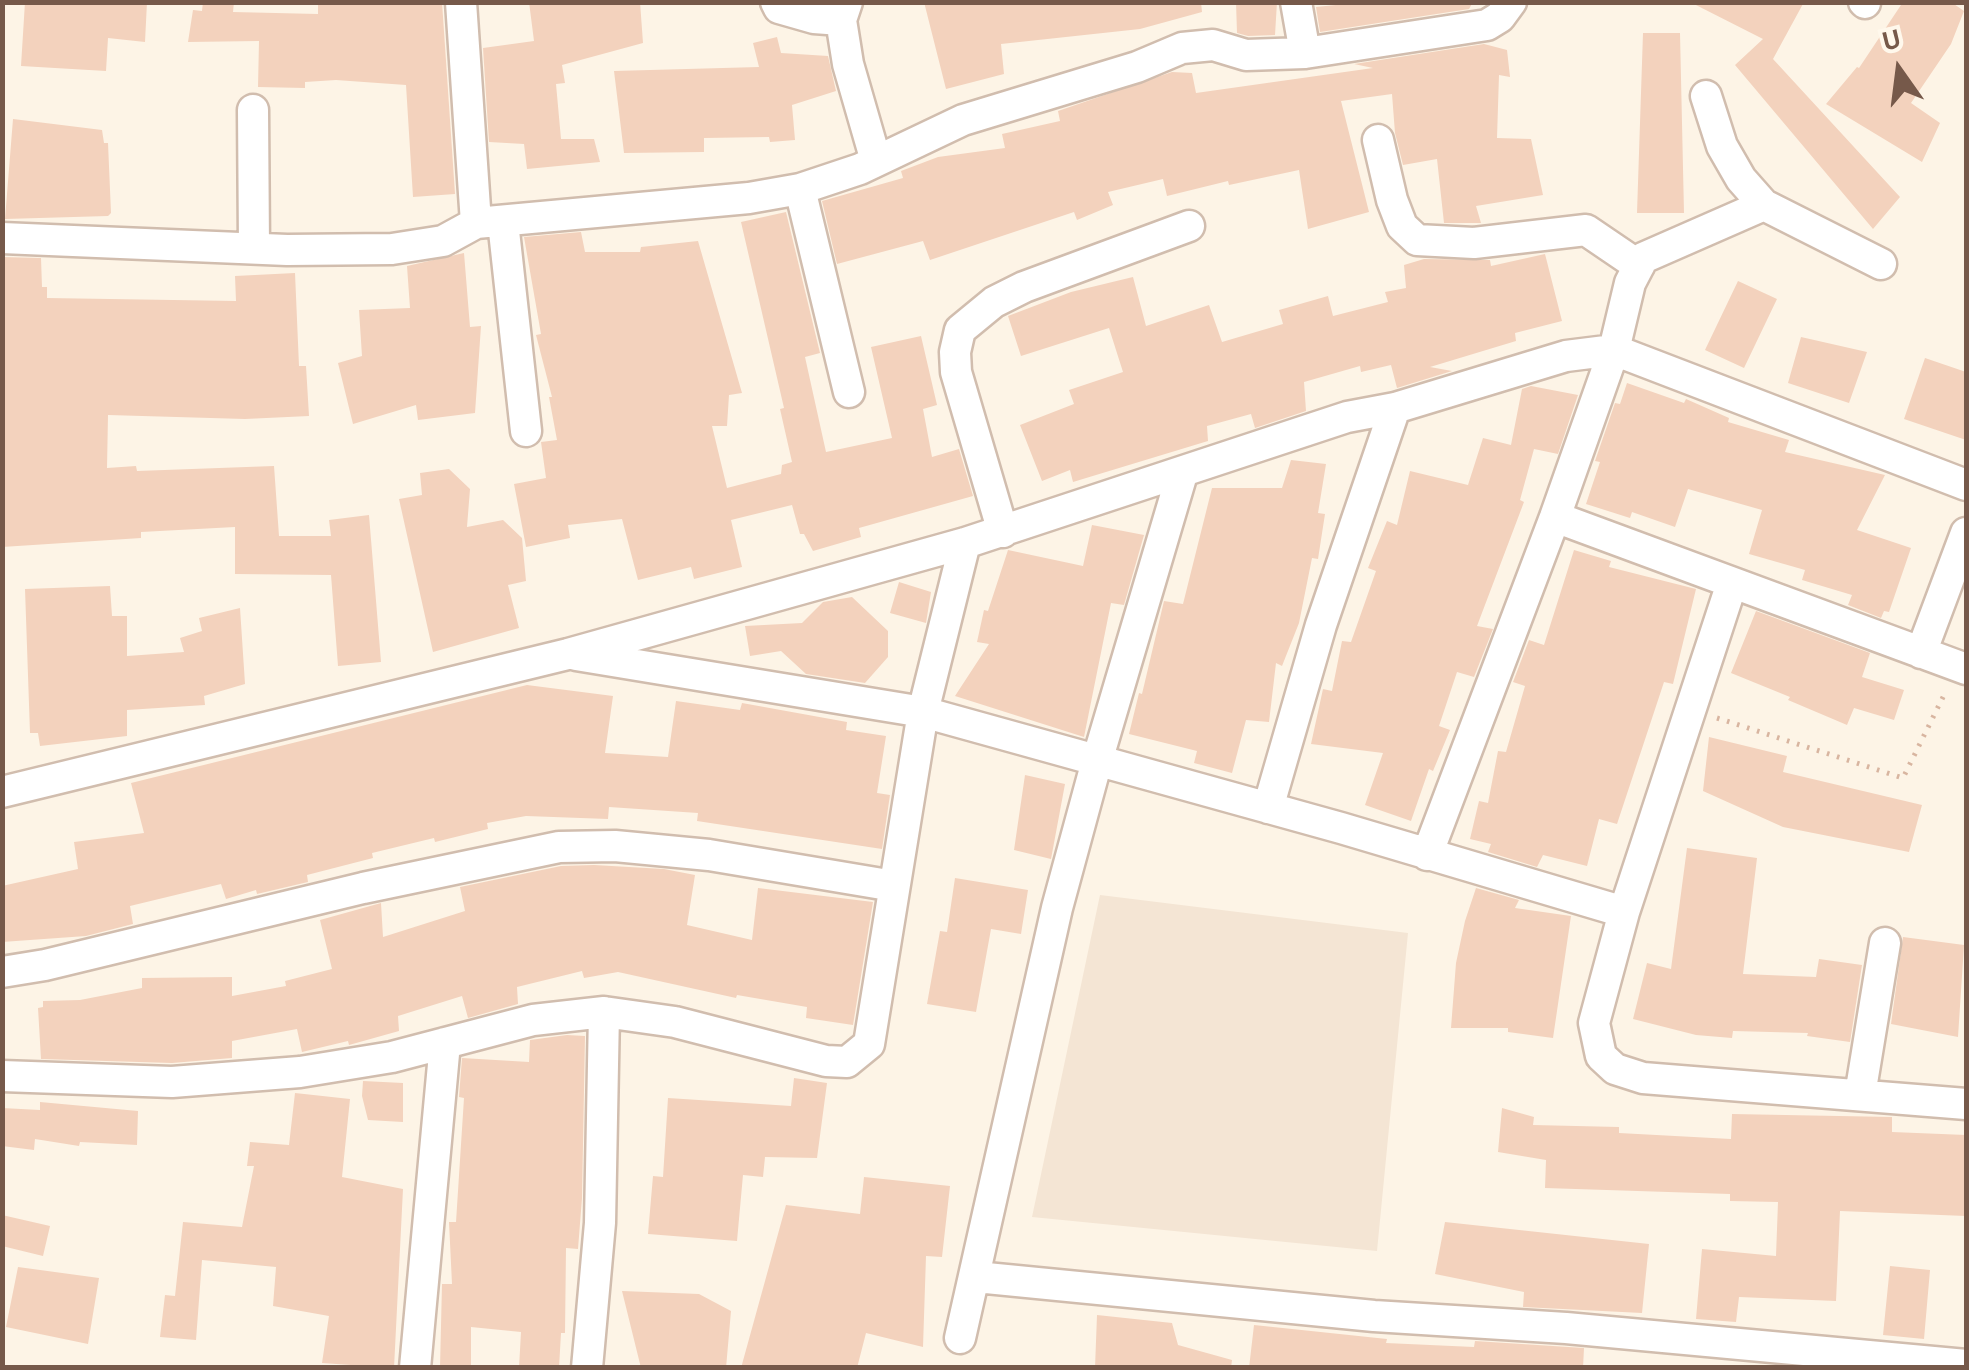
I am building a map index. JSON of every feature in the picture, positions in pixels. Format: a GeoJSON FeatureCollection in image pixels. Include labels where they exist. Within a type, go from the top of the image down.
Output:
{"type":"FeatureCollection","features":[{"type":"Feature","properties":{"kind":"street"},"geometry":{"type":"LineString","coordinates":[[461,2],[489,222],[526,431]]}},
{"type":"Feature","properties":{"kind":"street"},"geometry":{"type":"LineString","coordinates":[[776,2],[779,8],[814,18],[844,11],[848,64],[876,161]]}},
{"type":"Feature","properties":{"kind":"street"},"geometry":{"type":"LineString","coordinates":[[1296,2],[1305,53]]}},
{"type":"Feature","properties":{"kind":"street"},"geometry":{"type":"LineString","coordinates":[[2,238],[340,251],[421,247],[489,222],[734,200],[800,189],[876,161],[963,120],[1137,67],[1182,48],[1213,45],[1246,56],[1305,53],[1486,24],[1500,17],[1511,2]]}},
{"type":"Feature","properties":{"kind":"street"},"geometry":{"type":"LineString","coordinates":[[1706,96],[1722,146],[1741,179],[1764,205],[1881,264]]}},
{"type":"Feature","properties":{"kind":"street"},"geometry":{"type":"LineString","coordinates":[[253,110],[254,247]]}},
{"type":"Feature","properties":{"kind":"street"},"geometry":{"type":"LineString","coordinates":[[1378,140],[1402,226],[1417,240],[1474,242],[1586,230],[1639,266]]}},
{"type":"Feature","properties":{"kind":"street"},"geometry":{"type":"LineString","coordinates":[[800,189],[849,392]]}},
{"type":"Feature","properties":{"kind":"street"},"geometry":{"type":"LineString","coordinates":[[1428,855],[1614,350],[1630,283],[1643,258],[1764,205]]}},
{"type":"Feature","properties":{"kind":"street"},"geometry":{"type":"LineString","coordinates":[[1003,532],[956,372],[960,330],[994,302],[1024,287],[1189,226]]}},
{"type":"Feature","properties":{"kind":"street"},"geometry":{"type":"LineString","coordinates":[[2,792],[568,654],[964,544],[1347,417],[1394,408],[1566,356],[1614,350],[1966,486]]}},
{"type":"Feature","properties":{"kind":"street"},"geometry":{"type":"LineString","coordinates":[[1268,808],[1320,625],[1394,408]]}},
{"type":"Feature","properties":{"kind":"street"},"geometry":{"type":"LineString","coordinates":[[960,1338],[1053,926],[1096,761],[1182,474]]}},
{"type":"Feature","properties":{"kind":"street"},"geometry":{"type":"LineString","coordinates":[[1555,517],[1962,667]]}},
{"type":"Feature","properties":{"kind":"street"},"geometry":{"type":"LineString","coordinates":[[1921,652],[1966,532]]}},
{"type":"Feature","properties":{"kind":"street"},"geometry":{"type":"LineString","coordinates":[[2,1076],[172,1082],[300,1072],[392,1056],[533,1020],[604,1012],[674,1022],[826,1061],[846,1062],[869,1044],[923,712],[964,544]]}},
{"type":"Feature","properties":{"kind":"street"},"geometry":{"type":"LineString","coordinates":[[1732,584],[1624,912],[1594,1024],[1601,1056],[1614,1068],[1643,1078],[1966,1104]]}},
{"type":"Feature","properties":{"kind":"street"},"geometry":{"type":"LineString","coordinates":[[568,654],[923,712],[1624,912]]}},
{"type":"Feature","properties":{"kind":"street"},"geometry":{"type":"LineString","coordinates":[[2,972],[559,847],[615,846],[709,855],[894,886]]}},
{"type":"Feature","properties":{"kind":"street"},"geometry":{"type":"LineString","coordinates":[[1860,1094],[1884,943]]}},
{"type":"Feature","properties":{"kind":"street"},"geometry":{"type":"LineString","coordinates":[[587,1368],[600,1223],[604,1012]]}},
{"type":"Feature","properties":{"kind":"street"},"geometry":{"type":"LineString","coordinates":[[415,1368],[445,1043]]}},
{"type":"Feature","properties":{"kind":"street"},"geometry":{"type":"LineString","coordinates":[[976,1277],[1374,1316],[1566,1328],[1966,1365]]}},
{"type":"Feature","properties":{"kind":"path"},"geometry":{"type":"LineString","coordinates":[[1691,709],[1902,778],[1962,667]]}},
{"type":"Feature","properties":{"kind":"shaded area"},"geometry":{"type":"Polygon","coordinates":[[[1100,895],[1408,933],[1377,1251],[1032,1217],[1100,895]]]}},
{"type":"Feature","properties":{"kind":"building"},"geometry":{"type":"Polygon","coordinates":[[[25,2],[147,2],[145,42],[108,38],[106,71],[21,66],[25,2]]]}},
{"type":"Feature","properties":{"kind":"building"},"geometry":{"type":"Polygon","coordinates":[[[203,2],[234,2],[233,12],[318,14],[318,2],[442,2],[455,194],[413,197],[406,85],[336,80],[305,82],[305,88],[258,87],[259,41],[188,42],[193,10],[202,11],[203,2]]]}},
{"type":"Feature","properties":{"kind":"building"},"geometry":{"type":"Polygon","coordinates":[[[529,2],[640,2],[643,43],[562,65],[565,83],[556,84],[561,139],[594,139],[600,162],[527,169],[524,144],[489,142],[483,48],[534,41],[529,2]]]}},
{"type":"Feature","properties":{"kind":"building"},"geometry":{"type":"Polygon","coordinates":[[[924,2],[1201,2],[1202,12],[1140,29],[1001,44],[1004,74],[946,89],[924,2]]]}},
{"type":"Feature","properties":{"kind":"building"},"geometry":{"type":"Polygon","coordinates":[[[1236,2],[1277,2],[1275,35],[1237,33],[1236,2]]]}},
{"type":"Feature","properties":{"kind":"building"},"geometry":{"type":"Polygon","coordinates":[[[1365,2],[1473,2],[1469,9],[1320,32],[1316,7],[1365,2]]]}},
{"type":"Feature","properties":{"kind":"building"},"geometry":{"type":"Polygon","coordinates":[[[1690,2],[1804,2],[1773,59],[1900,197],[1873,229],[1735,65],[1763,39],[1690,2]]]}},
{"type":"Feature","properties":{"kind":"building"},"geometry":{"type":"Polygon","coordinates":[[[1903,2],[1951,2],[1964,11],[1951,44],[1911,103],[1940,123],[1922,162],[1826,104],[1859,68],[1903,2]]]}},
{"type":"Feature","properties":{"kind":"building"},"geometry":{"type":"Polygon","coordinates":[[[1643,33],[1680,33],[1684,213],[1637,213],[1643,33]]]}},
{"type":"Feature","properties":{"kind":"building"},"geometry":{"type":"Polygon","coordinates":[[[777,37],[781,53],[828,56],[836,91],[792,105],[795,140],[704,138],[704,152],[624,153],[614,71],[759,67],[753,43],[777,37]]]}},
{"type":"Feature","properties":{"kind":"building"},"geometry":{"type":"Polygon","coordinates":[[[1484,44],[1507,50],[1510,77],[1499,75],[1497,138],[1531,139],[1543,195],[1476,206],[1481,223],[1444,223],[1437,159],[1403,165],[1395,133],[1392,94],[1341,101],[1369,212],[1308,229],[1299,170],[1167,196],[1163,179],[1108,192],[1113,205],[1077,220],[1074,212],[930,260],[923,241],[837,264],[822,201],[903,178],[901,171],[938,157],[1005,148],[1002,134],[1060,121],[1058,111],[1172,72],[1192,73],[1196,93],[1373,68],[1354,64],[1484,44]]]}},
{"type":"Feature","properties":{"kind":"building"},"geometry":{"type":"Polygon","coordinates":[[[13,119],[102,130],[104,143],[108,143],[111,213],[5,219],[13,119]]]}},
{"type":"Feature","properties":{"kind":"building"},"geometry":{"type":"Polygon","coordinates":[[[786,212],[820,353],[805,357],[826,452],[892,438],[871,347],[921,336],[937,405],[923,409],[932,457],[959,449],[973,496],[859,528],[861,537],[813,551],[804,534],[800,534],[792,505],[731,520],[742,567],[694,579],[691,567],[638,580],[622,519],[568,525],[570,538],[526,547],[514,484],[546,478],[541,442],[557,440],[552,397],[536,335],[541,334],[524,237],[581,232],[585,252],[640,252],[641,247],[698,241],[742,393],[729,395],[727,426],[712,426],[727,488],[781,474],[782,465],[792,462],[780,409],[784,408],[741,222],[786,212]]]}},
{"type":"Feature","properties":{"kind":"building"},"geometry":{"type":"Polygon","coordinates":[[[464,253],[470,327],[481,326],[475,413],[418,420],[416,405],[353,424],[338,363],[362,356],[359,310],[410,308],[407,266],[464,253]]]}},
{"type":"Feature","properties":{"kind":"building"},"geometry":{"type":"Polygon","coordinates":[[[1545,254],[1562,321],[1515,333],[1516,341],[1430,367],[1452,371],[1397,388],[1391,365],[1361,372],[1360,366],[1304,382],[1306,411],[1255,428],[1251,414],[1207,426],[1208,441],[1073,482],[1070,470],[1042,481],[1020,425],[1074,404],[1069,390],[1123,372],[1109,328],[1021,356],[1008,316],[1071,292],[1133,277],[1146,326],[1209,305],[1222,342],[1283,324],[1279,310],[1328,296],[1333,316],[1388,302],[1385,292],[1406,288],[1404,265],[1424,259],[1490,260],[1491,266],[1545,254]]]}},
{"type":"Feature","properties":{"kind":"building"},"geometry":{"type":"Polygon","coordinates":[[[2,257],[41,258],[42,287],[47,287],[47,298],[236,301],[235,276],[295,273],[299,366],[306,366],[309,416],[245,419],[108,415],[107,468],[136,466],[137,471],[274,466],[279,536],[331,536],[329,520],[369,515],[381,662],[338,666],[331,575],[235,574],[235,527],[141,532],[141,538],[2,547],[2,257]]]}},
{"type":"Feature","properties":{"kind":"building"},"geometry":{"type":"Polygon","coordinates":[[[1738,281],[1777,299],[1744,368],[1705,350],[1738,281]]]}},
{"type":"Feature","properties":{"kind":"building"},"geometry":{"type":"Polygon","coordinates":[[[1801,337],[1867,352],[1849,403],[1788,383],[1801,337]]]}},
{"type":"Feature","properties":{"kind":"building"},"geometry":{"type":"Polygon","coordinates":[[[1925,358],[1966,372],[1966,440],[1904,419],[1925,358]]]}},
{"type":"Feature","properties":{"kind":"building"},"geometry":{"type":"Polygon","coordinates":[[[1627,383],[1684,403],[1686,399],[1729,418],[1728,422],[1789,440],[1785,452],[1885,475],[1857,530],[1911,548],[1889,612],[1884,611],[1881,618],[1848,605],[1852,595],[1802,580],[1805,570],[1749,554],[1762,510],[1688,489],[1675,527],[1632,512],[1630,518],[1586,504],[1600,462],[1595,461],[1615,403],[1620,404],[1627,383]]]}},
{"type":"Feature","properties":{"kind":"building"},"geometry":{"type":"Polygon","coordinates":[[[1531,386],[1578,395],[1558,454],[1534,449],[1520,500],[1524,502],[1477,626],[1493,629],[1474,677],[1457,672],[1439,726],[1450,730],[1433,771],[1429,769],[1411,821],[1365,805],[1383,753],[1311,744],[1323,689],[1332,691],[1342,641],[1351,642],[1376,571],[1368,568],[1387,521],[1397,525],[1410,471],[1468,485],[1483,438],[1511,445],[1522,389],[1531,386]]]}},
{"type":"Feature","properties":{"kind":"building"},"geometry":{"type":"Polygon","coordinates":[[[1291,460],[1326,464],[1318,513],[1325,514],[1318,559],[1312,558],[1299,623],[1282,666],[1276,663],[1269,722],[1246,720],[1232,773],[1194,763],[1197,751],[1129,734],[1164,601],[1183,604],[1212,488],[1282,488],[1291,460]]]}},
{"type":"Feature","properties":{"kind":"building"},"geometry":{"type":"Polygon","coordinates":[[[449,469],[470,489],[467,527],[503,520],[522,538],[526,581],[508,585],[519,628],[433,652],[399,499],[422,495],[420,473],[449,469]]]}},
{"type":"Feature","properties":{"kind":"building"},"geometry":{"type":"Polygon","coordinates":[[[1092,525],[1144,535],[1124,605],[1111,603],[1084,737],[955,696],[989,644],[977,642],[984,610],[988,611],[1008,550],[1083,566],[1092,525]]]}},
{"type":"Feature","properties":{"kind":"building"},"geometry":{"type":"Polygon","coordinates":[[[1574,550],[1611,561],[1609,567],[1696,589],[1673,684],[1664,682],[1617,824],[1599,819],[1587,866],[1543,855],[1537,867],[1488,852],[1491,844],[1470,839],[1479,801],[1488,803],[1498,751],[1506,752],[1525,686],[1513,682],[1529,640],[1544,645],[1574,550]]]}},
{"type":"Feature","properties":{"kind":"building"},"geometry":{"type":"Polygon","coordinates":[[[899,582],[931,592],[926,623],[890,613],[899,582]]]}},
{"type":"Feature","properties":{"kind":"building"},"geometry":{"type":"Polygon","coordinates":[[[110,586],[112,616],[127,616],[127,656],[184,652],[180,638],[202,631],[199,618],[240,608],[245,684],[204,696],[205,705],[127,710],[127,736],[40,746],[38,733],[30,733],[25,589],[110,586]]]}},
{"type":"Feature","properties":{"kind":"building"},"geometry":{"type":"Polygon","coordinates":[[[852,597],[888,631],[888,657],[865,683],[806,674],[781,651],[750,656],[745,626],[802,623],[823,602],[852,597]]]}},
{"type":"Feature","properties":{"kind":"building"},"geometry":{"type":"Polygon","coordinates":[[[1756,611],[1870,653],[1862,677],[1904,690],[1894,720],[1854,708],[1847,725],[1731,673],[1756,611]]]}},
{"type":"Feature","properties":{"kind":"building"},"geometry":{"type":"Polygon","coordinates":[[[527,685],[613,696],[605,753],[668,757],[676,701],[740,710],[742,703],[847,722],[846,730],[886,736],[877,793],[890,795],[882,849],[697,821],[698,813],[609,807],[608,819],[526,816],[487,823],[488,829],[372,853],[373,858],[307,875],[308,882],[257,894],[256,890],[226,899],[221,884],[130,906],[133,924],[86,936],[2,942],[2,886],[78,869],[74,842],[144,833],[131,783],[527,685]]]}},
{"type":"Feature","properties":{"kind":"building"},"geometry":{"type":"Polygon","coordinates":[[[1709,737],[1787,756],[1783,772],[1922,805],[1909,852],[1783,827],[1703,791],[1709,737]]]}},
{"type":"Feature","properties":{"kind":"building"},"geometry":{"type":"Polygon","coordinates":[[[1025,775],[1065,784],[1051,859],[1014,850],[1025,775]]]}},
{"type":"Feature","properties":{"kind":"building"},"geometry":{"type":"Polygon","coordinates":[[[1687,848],[1757,858],[1743,974],[1816,977],[1819,959],[1862,965],[1850,1042],[1807,1036],[1808,1033],[1733,1031],[1732,1038],[1696,1035],[1633,1019],[1647,963],[1671,969],[1687,848]]]}},
{"type":"Feature","properties":{"kind":"building"},"geometry":{"type":"Polygon","coordinates":[[[594,865],[695,875],[687,925],[752,940],[758,888],[873,902],[853,1025],[806,1018],[807,1007],[737,995],[736,998],[618,972],[584,978],[582,971],[517,987],[518,1004],[468,1018],[462,996],[398,1016],[399,1031],[349,1045],[348,1041],[302,1052],[297,1029],[232,1041],[232,1058],[172,1063],[41,1059],[38,1008],[43,1007],[43,1001],[80,1000],[142,988],[142,978],[232,977],[232,996],[286,986],[285,981],[332,969],[320,920],[381,903],[383,937],[465,911],[460,887],[561,866],[594,865]]]}},
{"type":"Feature","properties":{"kind":"building"},"geometry":{"type":"Polygon","coordinates":[[[955,878],[1028,890],[1021,934],[991,929],[976,1012],[927,1004],[940,931],[947,932],[955,878]]]}},
{"type":"Feature","properties":{"kind":"building"},"geometry":{"type":"Polygon","coordinates":[[[1476,888],[1519,900],[1515,908],[1571,916],[1553,1038],[1508,1032],[1508,1028],[1451,1028],[1456,963],[1476,888]]]}},
{"type":"Feature","properties":{"kind":"building"},"geometry":{"type":"Polygon","coordinates":[[[1903,937],[1964,945],[1958,1037],[1891,1024],[1903,937]]]}},
{"type":"Feature","properties":{"kind":"building"},"geometry":{"type":"Polygon","coordinates":[[[585,1036],[582,1198],[578,1249],[566,1248],[565,1333],[561,1333],[559,1368],[519,1368],[521,1332],[471,1327],[471,1368],[440,1368],[442,1284],[452,1284],[449,1222],[456,1222],[464,1098],[459,1097],[462,1058],[529,1062],[530,1040],[585,1036]]]}},
{"type":"Feature","properties":{"kind":"building"},"geometry":{"type":"Polygon","coordinates":[[[794,1078],[827,1083],[817,1158],[765,1157],[763,1177],[743,1175],[737,1241],[648,1234],[653,1176],[663,1177],[668,1098],[791,1106],[794,1078]]]}},
{"type":"Feature","properties":{"kind":"building"},"geometry":{"type":"Polygon","coordinates":[[[363,1081],[403,1083],[403,1122],[368,1120],[363,1081]]]}},
{"type":"Feature","properties":{"kind":"building"},"geometry":{"type":"Polygon","coordinates":[[[295,1093],[350,1099],[342,1177],[403,1189],[394,1368],[322,1363],[329,1316],[273,1306],[276,1267],[202,1260],[196,1340],[160,1337],[165,1295],[175,1296],[183,1222],[242,1227],[254,1166],[247,1166],[250,1142],[289,1145],[295,1093]]]}},
{"type":"Feature","properties":{"kind":"building"},"geometry":{"type":"Polygon","coordinates":[[[40,1102],[138,1111],[137,1145],[80,1142],[79,1146],[35,1139],[34,1150],[2,1146],[2,1108],[40,1110],[40,1102]]]}},
{"type":"Feature","properties":{"kind":"building"},"geometry":{"type":"Polygon","coordinates":[[[1502,1108],[1534,1117],[1533,1125],[1619,1127],[1619,1133],[1731,1139],[1732,1114],[1892,1117],[1892,1132],[1966,1135],[1966,1216],[1840,1211],[1836,1301],[1739,1297],[1736,1322],[1696,1319],[1702,1249],[1776,1256],[1778,1202],[1730,1201],[1730,1194],[1545,1188],[1546,1160],[1498,1152],[1502,1108]]]}},
{"type":"Feature","properties":{"kind":"building"},"geometry":{"type":"Polygon","coordinates":[[[864,1177],[950,1186],[942,1257],[926,1256],[923,1347],[866,1333],[857,1368],[741,1368],[786,1205],[860,1214],[864,1177]]]}},
{"type":"Feature","properties":{"kind":"building"},"geometry":{"type":"Polygon","coordinates":[[[2,1215],[50,1226],[43,1256],[2,1246],[2,1215]]]}},
{"type":"Feature","properties":{"kind":"building"},"geometry":{"type":"Polygon","coordinates":[[[1445,1222],[1649,1244],[1642,1313],[1523,1307],[1524,1292],[1435,1274],[1445,1222]]]}},
{"type":"Feature","properties":{"kind":"building"},"geometry":{"type":"Polygon","coordinates":[[[1890,1266],[1930,1270],[1924,1339],[1883,1335],[1890,1266]]]}},
{"type":"Feature","properties":{"kind":"building"},"geometry":{"type":"Polygon","coordinates":[[[18,1267],[99,1278],[88,1344],[6,1327],[18,1267]]]}},
{"type":"Feature","properties":{"kind":"building"},"geometry":{"type":"Polygon","coordinates":[[[622,1291],[699,1294],[731,1311],[726,1368],[641,1368],[622,1291]]]}},
{"type":"Feature","properties":{"kind":"building"},"geometry":{"type":"Polygon","coordinates":[[[1097,1315],[1172,1323],[1178,1345],[1232,1360],[1231,1368],[1095,1368],[1097,1315]]]}},
{"type":"Feature","properties":{"kind":"building"},"geometry":{"type":"Polygon","coordinates":[[[1254,1325],[1387,1339],[1386,1343],[1474,1347],[1475,1341],[1584,1348],[1583,1368],[1249,1368],[1254,1325]]]}}]}
